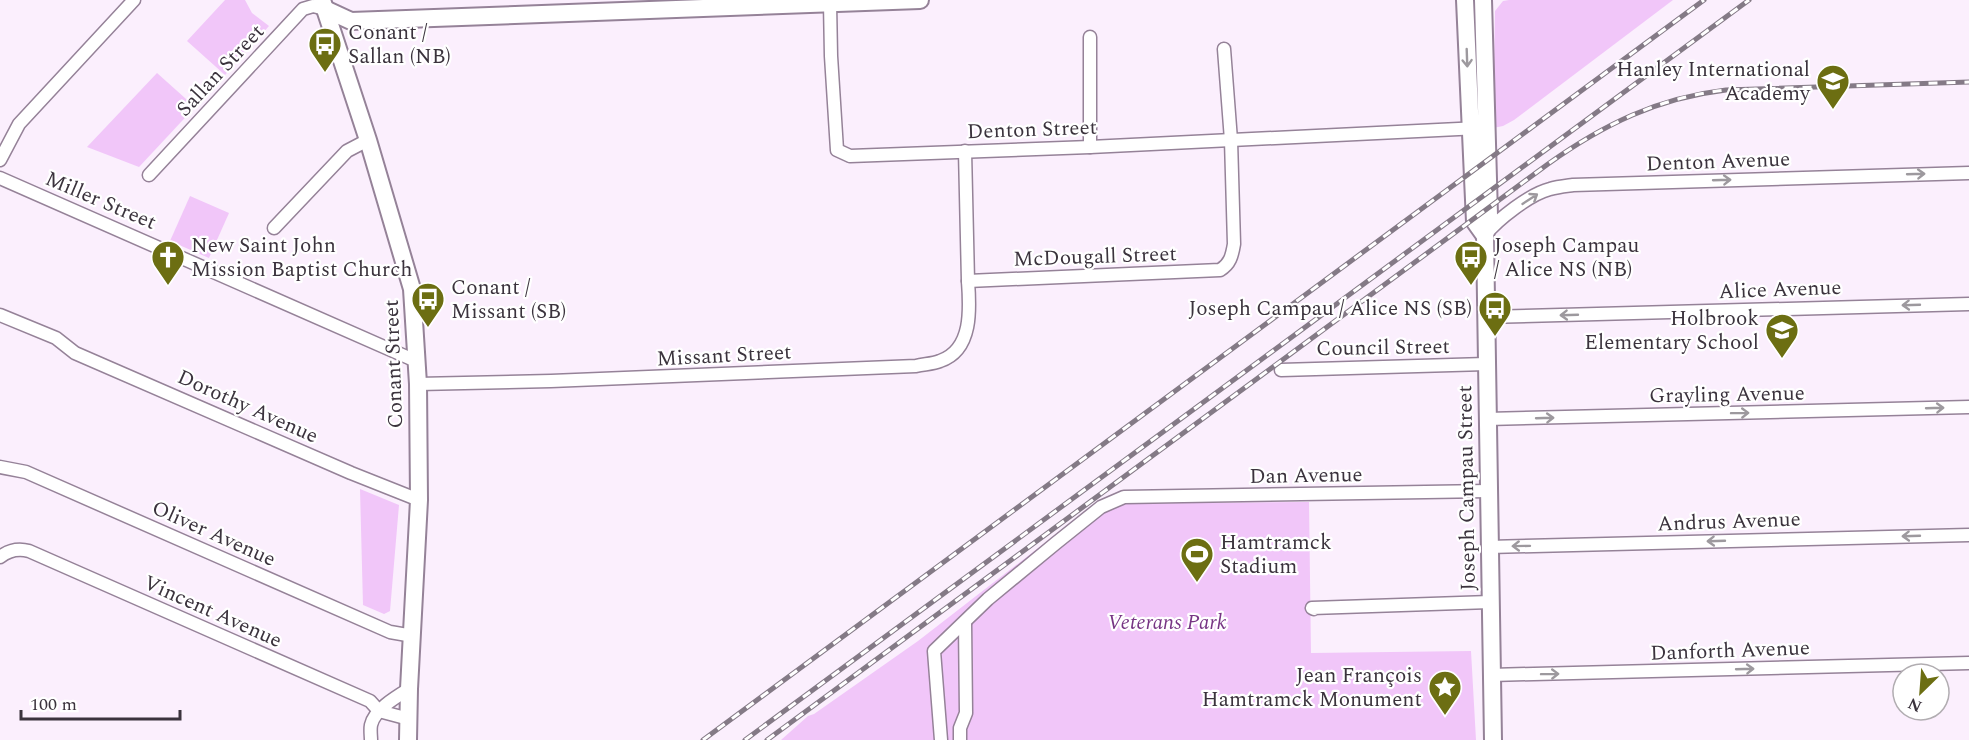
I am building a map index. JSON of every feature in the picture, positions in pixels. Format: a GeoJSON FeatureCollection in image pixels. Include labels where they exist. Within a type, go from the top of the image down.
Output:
{"type":"FeatureCollection","features":[{"type":"Feature","properties":{"kind":"street"},"geometry":{"type":"LineString","coordinates":[[0,160],[19,124],[134,0]]}},
{"type":"Feature","properties":{"kind":"street"},"geometry":{"type":"LineString","coordinates":[[324,5],[351,21],[920,0]]}},
{"type":"Feature","properties":{"kind":"street","name":"Joseph Campau Street"},"geometry":{"type":"LineString","coordinates":[[1465,0],[1478,128]]}},
{"type":"Feature","properties":{"kind":"street","name":"Joseph Campau Street"},"geometry":{"type":"LineString","coordinates":[[1483,0],[1475,222],[1485,236],[1493,740]]}},
{"type":"Feature","properties":{"kind":"street","name":"Denton Street"},"geometry":{"type":"LineString","coordinates":[[830,3],[837,150],[850,156],[1231,140]]}},
{"type":"Feature","properties":{"kind":"street","name":"Conant Street"},"geometry":{"type":"LineString","coordinates":[[324,5],[368,140],[412,289],[418,384],[419,500],[408,740]]}},
{"type":"Feature","properties":{"kind":"street","name":"Sallan Street"},"geometry":{"type":"LineString","coordinates":[[149,175],[303,9],[324,5]]}},
{"type":"Feature","properties":{"kind":"street"},"geometry":{"type":"LineString","coordinates":[[1090,37],[1090,147]]}},
{"type":"Feature","properties":{"kind":"street"},"geometry":{"type":"LineString","coordinates":[[1224,49],[1231,140],[1478,128]]}},
{"type":"Feature","properties":{"kind":"street"},"geometry":{"type":"LineString","coordinates":[[274,228],[347,151],[368,140]]}},
{"type":"Feature","properties":{"kind":"street","name":"McDougall Street"},"geometry":{"type":"LineString","coordinates":[[968,281],[1220,270],[1231,259],[1234,244],[1231,140]]}},
{"type":"Feature","properties":{"kind":"street"},"geometry":{"type":"LineString","coordinates":[[964,151],[968,281]]}},
{"type":"Feature","properties":{"kind":"street","name":"Denton Avenue"},"geometry":{"type":"LineString","coordinates":[[1485,236],[1494,224],[1532,197],[1548,189],[1573,184],[1969,173]]}},
{"type":"Feature","properties":{"kind":"street","name":"Miller Street"},"geometry":{"type":"LineString","coordinates":[[0,178],[416,361]]}},
{"type":"Feature","properties":{"kind":"street","name":"Missant Street"},"geometry":{"type":"LineString","coordinates":[[418,384],[551,381],[916,366],[943,361],[957,349],[969,327],[968,281]]}},
{"type":"Feature","properties":{"kind":"street","name":"Alice Avenue"},"geometry":{"type":"LineString","coordinates":[[1485,317],[1969,304]]}},
{"type":"Feature","properties":{"kind":"street","name":"Dorothy Avenue"},"geometry":{"type":"LineString","coordinates":[[0,315],[56,338],[75,352],[351,473],[419,500]]}},
{"type":"Feature","properties":{"kind":"street","name":"Council Street"},"geometry":{"type":"LineString","coordinates":[[1281,370],[1486,364]]}},
{"type":"Feature","properties":{"kind":"street","name":"Grayling Avenue"},"geometry":{"type":"LineString","coordinates":[[1487,419],[1969,407]]}},
{"type":"Feature","properties":{"kind":"street","name":"Oliver Avenue"},"geometry":{"type":"LineString","coordinates":[[0,467],[26,472],[390,632],[413,636]]}},
{"type":"Feature","properties":{"kind":"street","name":"Dan Avenue"},"geometry":{"type":"LineString","coordinates":[[965,622],[988,598],[1101,507],[1124,497],[1488,491]]}},
{"type":"Feature","properties":{"kind":"street","name":"Andrus Avenue"},"geometry":{"type":"LineString","coordinates":[[1489,547],[1969,535]]}},
{"type":"Feature","properties":{"kind":"street","name":"Vincent Avenue"},"geometry":{"type":"LineString","coordinates":[[0,557],[9,551],[18,549],[29,551],[370,701],[379,711],[409,719]]}},
{"type":"Feature","properties":{"kind":"street"},"geometry":{"type":"LineString","coordinates":[[1314,609],[1490,602]]}},
{"type":"Feature","properties":{"kind":"street"},"geometry":{"type":"LineString","coordinates":[[941,740],[934,651],[965,622]]}},
{"type":"Feature","properties":{"kind":"street"},"geometry":{"type":"LineString","coordinates":[[960,740],[960,728],[966,713],[965,622]]}},
{"type":"Feature","properties":{"kind":"street","name":"Danforth Avenue"},"geometry":{"type":"LineString","coordinates":[[1491,675],[1969,663]]}},
{"type":"Feature","properties":{"kind":"street"},"geometry":{"type":"LineString","coordinates":[[371,740],[371,725],[379,711],[409,689]]}},
{"type":"Feature","properties":{"kind":"green space"},"geometry":{"type":"Polygon","coordinates":[[[225,0],[245,0],[252,13],[269,26],[225,75],[187,41],[225,0]]]}},
{"type":"Feature","properties":{"kind":"green space"},"geometry":{"type":"Polygon","coordinates":[[[1673,0],[1514,120],[1493,128],[1495,11],[1503,1],[1673,0]]]}},
{"type":"Feature","properties":{"kind":"green space"},"geometry":{"type":"Polygon","coordinates":[[[157,73],[195,107],[139,167],[87,147],[157,73]]]}},
{"type":"Feature","properties":{"kind":"green space"},"geometry":{"type":"Polygon","coordinates":[[[190,196],[229,213],[209,258],[170,241],[190,196]]]}},
{"type":"Feature","properties":{"kind":"green space"},"geometry":{"type":"Polygon","coordinates":[[[360,489],[399,505],[390,611],[384,614],[363,605],[360,489]]]}},
{"type":"Feature","properties":{"kind":"green space","name":"Veterans Park"},"geometry":{"type":"Polygon","coordinates":[[[1309,502],[1311,653],[1471,651],[1476,740],[781,740],[808,716],[918,641],[1095,504],[1309,502]]]}},
{"type":"Feature","properties":{"kind":"railway"},"geometry":{"type":"LineString","coordinates":[[703,740],[1704,0]]}},
{"type":"Feature","properties":{"kind":"railway"},"geometry":{"type":"LineString","coordinates":[[745,740],[1749,0]]}},
{"type":"Feature","properties":{"kind":"railway"},"geometry":{"type":"LineString","coordinates":[[767,740],[1548,164],[1611,125],[1677,99],[1726,90],[1969,82]]}},
{"type":"Feature","properties":{"kind":"place","name":"Conant / Sallan (NB)"},"geometry":{"type":"Point","coordinates":[325,73]}},
{"type":"Feature","properties":{"kind":"place","name":"Hanley International Academy"},"geometry":{"type":"Point","coordinates":[1833,110]}},
{"type":"Feature","properties":{"kind":"place","name":"New Saint John Mission Baptist Church"},"geometry":{"type":"Point","coordinates":[168,286]}},
{"type":"Feature","properties":{"kind":"place","name":"Joseph Campau / Alice NS (NB)"},"geometry":{"type":"Point","coordinates":[1471,286]}},
{"type":"Feature","properties":{"kind":"place","name":"Conant / Missant (SB)"},"geometry":{"type":"Point","coordinates":[428,328]}},
{"type":"Feature","properties":{"kind":"place","name":"Joseph Campau / Alice NS (SB)"},"geometry":{"type":"Point","coordinates":[1495,337]}},
{"type":"Feature","properties":{"kind":"place","name":"Holbrook Elementary School"},"geometry":{"type":"Point","coordinates":[1782,359]}},
{"type":"Feature","properties":{"kind":"place","name":"Hamtramck Stadium"},"geometry":{"type":"Point","coordinates":[1197,583]}},
{"type":"Feature","properties":{"kind":"place","name":"Jean François Hamtramck Monument"},"geometry":{"type":"Point","coordinates":[1445,716]}}]}
